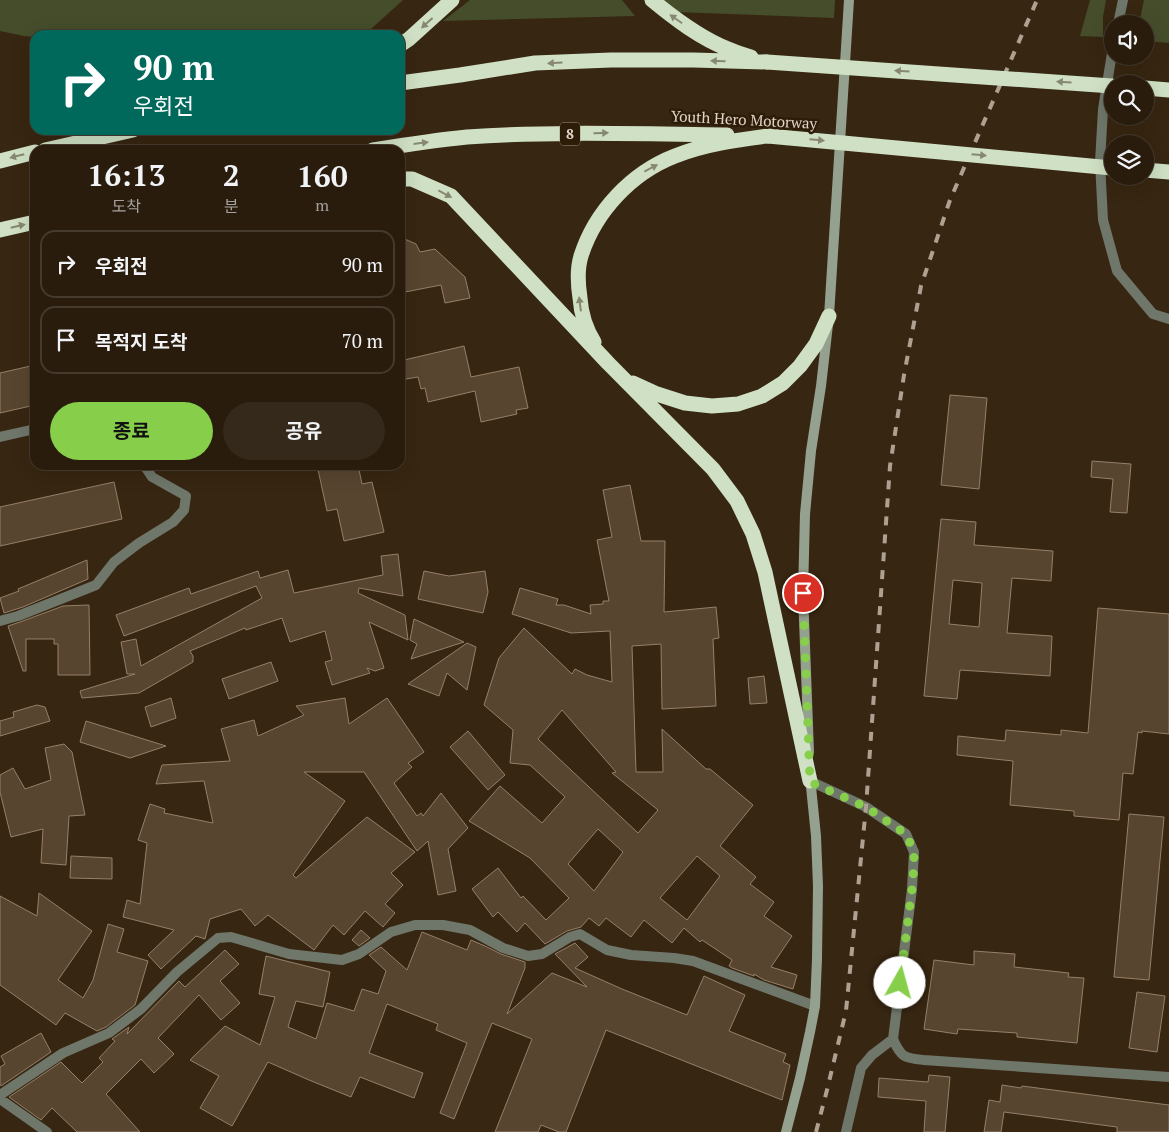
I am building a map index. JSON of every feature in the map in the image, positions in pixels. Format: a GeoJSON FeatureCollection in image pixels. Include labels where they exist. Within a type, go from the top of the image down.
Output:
{"type":"FeatureCollection","features":[{"type":"Feature","properties":{"kind":"highway"},"geometry":{"type":"LineString","coordinates":[[405,42],[452,0]]}},
{"type":"Feature","properties":{"kind":"highway"},"geometry":{"type":"LineString","coordinates":[[652,0],[697,33],[728,49],[766,62]]}},
{"type":"Feature","properties":{"kind":"highway"},"geometry":{"type":"LineString","coordinates":[[405,82],[536,63],[694,60],[766,62],[1104,85]]}},
{"type":"Feature","properties":{"kind":"highway"},"geometry":{"type":"LineString","coordinates":[[1154,89],[1169,90]]}},
{"type":"Feature","properties":{"kind":"highway","name":"Youth Hero Motorway"},"geometry":{"type":"LineString","coordinates":[[405,146],[466,137],[535,134],[612,133],[768,136],[1104,167]]}},
{"type":"Feature","properties":{"kind":"highway"},"geometry":{"type":"LineString","coordinates":[[67,145],[111,135]]}},
{"type":"Feature","properties":{"kind":"highway"},"geometry":{"type":"LineString","coordinates":[[768,136],[703,146],[674,156],[642,173],[621,191],[591,232],[581,258],[578,285],[581,312],[592,338],[608,363],[630,382],[657,394],[685,403],[712,406],[738,404],[762,396],[783,383],[800,366],[816,344],[829,316]]}},
{"type":"Feature","properties":{"kind":"highway"},"geometry":{"type":"LineString","coordinates":[[0,161],[30,153]]}},
{"type":"Feature","properties":{"kind":"highway"},"geometry":{"type":"LineString","coordinates":[[1154,171],[1169,172]]}},
{"type":"Feature","properties":{"kind":"highway"},"geometry":{"type":"LineString","coordinates":[[405,178],[412,179],[450,196],[608,363],[713,470],[737,501],[753,534],[765,572],[810,782]]}},
{"type":"Feature","properties":{"kind":"highway"},"geometry":{"type":"LineString","coordinates":[[0,230],[30,223]]}},
{"type":"Feature","properties":{"kind":"main road"},"geometry":{"type":"LineString","coordinates":[[786,1132],[800,1078],[815,1006],[818,886],[816,836],[810,782],[803,593],[805,514],[811,451],[829,316],[849,0]]}},
{"type":"Feature","properties":{"kind":"street"},"geometry":{"type":"LineString","coordinates":[[1120,15],[1123,0]]}},
{"type":"Feature","properties":{"kind":"street"},"geometry":{"type":"LineString","coordinates":[[1110,65],[1103,110],[1100,162],[1103,220],[1117,271],[1153,314],[1169,319]]}},
{"type":"Feature","properties":{"kind":"street"},"geometry":{"type":"LineString","coordinates":[[0,437],[30,430]]}},
{"type":"Feature","properties":{"kind":"street"},"geometry":{"type":"LineString","coordinates":[[0,621],[18,616],[96,584],[114,562],[139,543],[173,522],[184,510],[186,496],[152,477],[147,470]]}},
{"type":"Feature","properties":{"kind":"street"},"geometry":{"type":"LineString","coordinates":[[810,782],[866,807],[906,834],[914,852],[912,889],[893,1039],[899,1052],[909,1058],[1169,1077]]}},
{"type":"Feature","properties":{"kind":"street"},"geometry":{"type":"LineString","coordinates":[[47,1132],[0,1097],[63,1052],[110,1033],[142,1009],[177,972],[218,938],[231,936],[289,954],[342,960],[359,954],[391,932],[415,925],[443,925],[470,930],[503,948],[528,956],[542,954],[570,937],[580,934],[607,950],[631,955],[693,961],[815,1006]]}},
{"type":"Feature","properties":{"kind":"street"},"geometry":{"type":"LineString","coordinates":[[846,1132],[860,1068],[872,1055],[893,1039]]}},
{"type":"Feature","properties":{"kind":"green space"},"geometry":{"type":"Polygon","coordinates":[[[0,0],[403,0],[371,29],[362,30],[30,30],[30,37],[0,31],[0,0]]]}},
{"type":"Feature","properties":{"kind":"green space"},"geometry":{"type":"Polygon","coordinates":[[[470,0],[622,0],[635,16],[443,21],[470,0]]]}},
{"type":"Feature","properties":{"kind":"green space"},"geometry":{"type":"Polygon","coordinates":[[[659,0],[835,0],[834,18],[675,12],[659,0]]]}},
{"type":"Feature","properties":{"kind":"green space"},"geometry":{"type":"Polygon","coordinates":[[[1090,0],[1106,0],[1103,17],[1103,37],[1080,36],[1090,0]]]}},
{"type":"Feature","properties":{"kind":"green space"},"geometry":{"type":"Polygon","coordinates":[[[1144,0],[1169,0],[1169,43],[1154,42],[1154,15],[1141,15],[1144,0]]]}},
{"type":"Feature","properties":{"kind":"building"},"geometry":{"type":"Polygon","coordinates":[[[405,239],[416,244],[420,252],[435,249],[465,277],[470,298],[445,303],[441,285],[405,292],[405,239]]]}},
{"type":"Feature","properties":{"kind":"building"},"geometry":{"type":"Polygon","coordinates":[[[464,346],[471,377],[519,367],[528,408],[516,410],[517,414],[481,422],[475,391],[428,402],[425,388],[421,389],[418,377],[405,379],[405,360],[464,346]]]}},
{"type":"Feature","properties":{"kind":"building"},"geometry":{"type":"Polygon","coordinates":[[[30,366],[30,406],[0,413],[0,373],[30,366]]]}},
{"type":"Feature","properties":{"kind":"building"},"geometry":{"type":"Polygon","coordinates":[[[950,395],[987,398],[979,489],[941,485],[950,395]]]}},
{"type":"Feature","properties":{"kind":"building"},"geometry":{"type":"Polygon","coordinates":[[[1092,461],[1131,464],[1127,513],[1110,512],[1113,479],[1091,477],[1092,461]]]}},
{"type":"Feature","properties":{"kind":"building"},"geometry":{"type":"Polygon","coordinates":[[[318,470],[359,470],[362,484],[372,482],[384,532],[344,541],[337,509],[327,511],[318,470]]]}},
{"type":"Feature","properties":{"kind":"building"},"geometry":{"type":"Polygon","coordinates":[[[114,482],[122,519],[0,546],[0,507],[114,482]]]}},
{"type":"Feature","properties":{"kind":"building"},"geometry":{"type":"Polygon","coordinates":[[[630,485],[641,541],[665,541],[664,612],[716,607],[719,638],[713,639],[716,706],[662,709],[661,644],[632,646],[636,772],[663,772],[662,729],[706,769],[710,769],[753,805],[720,846],[756,877],[750,884],[774,902],[764,916],[792,936],[771,967],[797,975],[793,989],[732,968],[729,966],[732,960],[702,940],[700,942],[684,928],[672,943],[644,920],[631,937],[606,918],[599,926],[589,918],[581,927],[567,931],[545,944],[525,923],[517,932],[498,912],[493,917],[472,889],[498,868],[521,898],[523,896],[546,920],[569,898],[530,858],[469,821],[500,786],[542,823],[565,797],[530,765],[510,763],[513,730],[484,705],[499,658],[524,628],[572,674],[575,669],[587,675],[612,682],[610,631],[571,633],[512,614],[520,588],[558,599],[556,605],[564,605],[591,614],[590,605],[603,604],[603,601],[609,601],[597,540],[612,537],[603,490],[630,485]],[[562,710],[538,739],[638,833],[658,810],[612,773],[616,772],[562,710]],[[598,829],[568,864],[594,891],[623,852],[598,829]],[[697,856],[660,898],[687,920],[720,876],[697,856]]]}},
{"type":"Feature","properties":{"kind":"building"},"geometry":{"type":"Polygon","coordinates":[[[941,519],[976,522],[974,545],[1053,551],[1051,581],[1012,578],[1007,633],[1052,636],[1050,676],[960,670],[957,699],[924,696],[941,519]],[[953,580],[949,624],[979,627],[982,583],[953,580]]]}},
{"type":"Feature","properties":{"kind":"building"},"geometry":{"type":"Polygon","coordinates":[[[398,554],[403,596],[359,588],[358,593],[405,615],[408,640],[369,622],[384,668],[375,671],[367,668],[370,673],[332,685],[325,662],[332,660],[325,631],[290,642],[282,618],[246,630],[245,628],[190,651],[193,656],[193,662],[139,693],[82,698],[80,691],[135,674],[127,674],[121,642],[136,639],[141,666],[262,598],[256,586],[124,636],[116,615],[189,588],[191,594],[258,571],[260,578],[288,570],[294,593],[383,575],[381,556],[398,554]]]}},
{"type":"Feature","properties":{"kind":"building"},"geometry":{"type":"Polygon","coordinates":[[[87,560],[88,579],[23,607],[4,613],[0,598],[87,560]]]}},
{"type":"Feature","properties":{"kind":"building"},"geometry":{"type":"Polygon","coordinates":[[[424,571],[449,576],[485,571],[488,592],[483,613],[418,599],[424,571]]]}},
{"type":"Feature","properties":{"kind":"building"},"geometry":{"type":"Polygon","coordinates":[[[89,605],[90,675],[58,675],[58,644],[54,644],[54,639],[26,639],[26,671],[23,671],[8,626],[63,606],[89,605]]]}},
{"type":"Feature","properties":{"kind":"building"},"geometry":{"type":"Polygon","coordinates":[[[1098,608],[1169,614],[1169,734],[1138,732],[1133,774],[1123,773],[1119,820],[1074,816],[1074,811],[1010,805],[1013,761],[957,755],[958,736],[1005,741],[1006,730],[1061,735],[1061,730],[1088,733],[1098,608]]]}},
{"type":"Feature","properties":{"kind":"building"},"geometry":{"type":"Polygon","coordinates":[[[414,619],[464,642],[411,659],[417,644],[410,640],[414,619]]]}},
{"type":"Feature","properties":{"kind":"building"},"geometry":{"type":"Polygon","coordinates":[[[467,643],[476,647],[467,690],[447,673],[439,696],[408,684],[467,643]]]}},
{"type":"Feature","properties":{"kind":"building"},"geometry":{"type":"Polygon","coordinates":[[[271,662],[278,681],[229,699],[222,679],[271,662]]]}},
{"type":"Feature","properties":{"kind":"building"},"geometry":{"type":"Polygon","coordinates":[[[764,676],[767,703],[750,704],[748,678],[764,676]]]}},
{"type":"Feature","properties":{"kind":"building"},"geometry":{"type":"Polygon","coordinates":[[[171,698],[176,718],[151,727],[145,707],[171,698]]]}},
{"type":"Feature","properties":{"kind":"building"},"geometry":{"type":"Polygon","coordinates":[[[345,698],[349,724],[387,698],[424,752],[408,763],[412,767],[394,783],[417,816],[421,813],[423,816],[441,793],[468,828],[448,849],[456,891],[438,895],[428,841],[417,851],[364,772],[304,772],[345,801],[293,875],[296,878],[367,817],[415,852],[391,873],[403,885],[385,904],[395,913],[383,927],[365,911],[344,935],[333,925],[314,950],[268,915],[255,926],[241,909],[210,919],[205,939],[196,936],[161,969],[148,955],[174,930],[123,917],[127,900],[140,904],[147,843],[138,840],[150,804],[165,809],[164,813],[213,823],[204,781],[156,784],[162,765],[230,761],[221,729],[254,720],[258,736],[304,715],[296,706],[345,698]]]}},
{"type":"Feature","properties":{"kind":"building"},"geometry":{"type":"Polygon","coordinates":[[[37,705],[45,707],[50,721],[0,736],[0,721],[14,717],[13,712],[37,705]]]}},
{"type":"Feature","properties":{"kind":"building"},"geometry":{"type":"Polygon","coordinates":[[[86,721],[166,746],[130,758],[80,742],[86,721]]]}},
{"type":"Feature","properties":{"kind":"building"},"geometry":{"type":"Polygon","coordinates":[[[468,731],[505,775],[488,790],[450,747],[468,731]]]}},
{"type":"Feature","properties":{"kind":"building"},"geometry":{"type":"Polygon","coordinates":[[[64,744],[72,752],[85,815],[69,816],[66,865],[41,863],[43,829],[11,837],[0,792],[0,775],[13,768],[25,789],[51,780],[45,748],[64,744]]]}},
{"type":"Feature","properties":{"kind":"building"},"geometry":{"type":"Polygon","coordinates":[[[1129,814],[1164,817],[1149,980],[1114,977],[1129,814]]]}},
{"type":"Feature","properties":{"kind":"building"},"geometry":{"type":"Polygon","coordinates":[[[71,856],[112,858],[112,879],[70,878],[71,856]]]}},
{"type":"Feature","properties":{"kind":"building"},"geometry":{"type":"Polygon","coordinates":[[[39,893],[92,931],[58,980],[83,998],[93,980],[108,924],[124,929],[117,952],[148,961],[135,1005],[106,1027],[97,1031],[65,1013],[56,1025],[0,985],[0,896],[37,916],[39,893]]]}},
{"type":"Feature","properties":{"kind":"building"},"geometry":{"type":"Polygon","coordinates":[[[361,930],[370,938],[359,946],[352,940],[361,930]]]}},
{"type":"Feature","properties":{"kind":"building"},"geometry":{"type":"Polygon","coordinates":[[[422,932],[467,950],[471,940],[501,954],[525,962],[525,968],[507,1014],[552,973],[587,987],[555,954],[575,943],[588,957],[575,968],[687,1015],[704,976],[745,995],[729,1031],[786,1054],[783,1062],[790,1065],[782,1100],[606,1030],[566,1132],[559,1132],[541,1125],[538,1132],[495,1132],[532,1039],[492,1023],[454,1119],[440,1113],[467,1043],[436,1030],[438,1024],[387,1004],[369,1053],[423,1073],[414,1098],[360,1077],[351,1097],[268,1062],[232,1126],[200,1108],[219,1076],[190,1060],[225,1026],[260,1045],[275,997],[259,994],[266,956],[330,972],[323,1007],[296,1001],[288,1027],[316,1039],[327,1003],[354,1011],[362,989],[378,994],[386,971],[369,955],[381,947],[407,970],[422,932]]]}},
{"type":"Feature","properties":{"kind":"building"},"geometry":{"type":"Polygon","coordinates":[[[225,950],[239,964],[220,981],[240,1003],[221,1020],[199,995],[158,1038],[174,1054],[154,1073],[141,1059],[106,1094],[140,1132],[77,1132],[52,1108],[41,1120],[9,1097],[61,1062],[82,1083],[103,1062],[99,1058],[115,1041],[112,1039],[129,1027],[127,1034],[179,981],[185,987],[225,950]]]}},
{"type":"Feature","properties":{"kind":"building"},"geometry":{"type":"Polygon","coordinates":[[[974,951],[1015,954],[1014,967],[1069,973],[1068,977],[1084,978],[1077,1043],[1017,1037],[1017,1033],[958,1029],[957,1034],[924,1029],[934,960],[974,965],[974,951]]]}},
{"type":"Feature","properties":{"kind":"building"},"geometry":{"type":"Polygon","coordinates":[[[1137,992],[1165,996],[1157,1052],[1129,1048],[1137,992]]]}},
{"type":"Feature","properties":{"kind":"building"},"geometry":{"type":"Polygon","coordinates":[[[41,1033],[51,1052],[1,1086],[0,1067],[5,1064],[1,1056],[41,1033]]]}},
{"type":"Feature","properties":{"kind":"building"},"geometry":{"type":"Polygon","coordinates":[[[929,1075],[950,1077],[945,1132],[924,1132],[926,1101],[878,1097],[879,1078],[928,1082],[929,1075]]]}},
{"type":"Feature","properties":{"kind":"building"},"geometry":{"type":"Polygon","coordinates":[[[1002,1085],[1169,1105],[1169,1132],[1117,1132],[1117,1127],[1004,1112],[1001,1132],[984,1132],[989,1100],[1000,1102],[1002,1085]]]}},
{"type":"Feature","properties":{"kind":"railway"},"geometry":{"type":"LineString","coordinates":[[816,1132],[846,1011],[866,807],[890,466],[904,375],[921,286],[950,200],[1037,0]]}},
{"type":"Feature","properties":{"kind":"route"},"geometry":{"type":"LineString","coordinates":[[803,593],[810,782],[866,807],[906,834],[914,852],[912,889],[900,983]]}}]}
